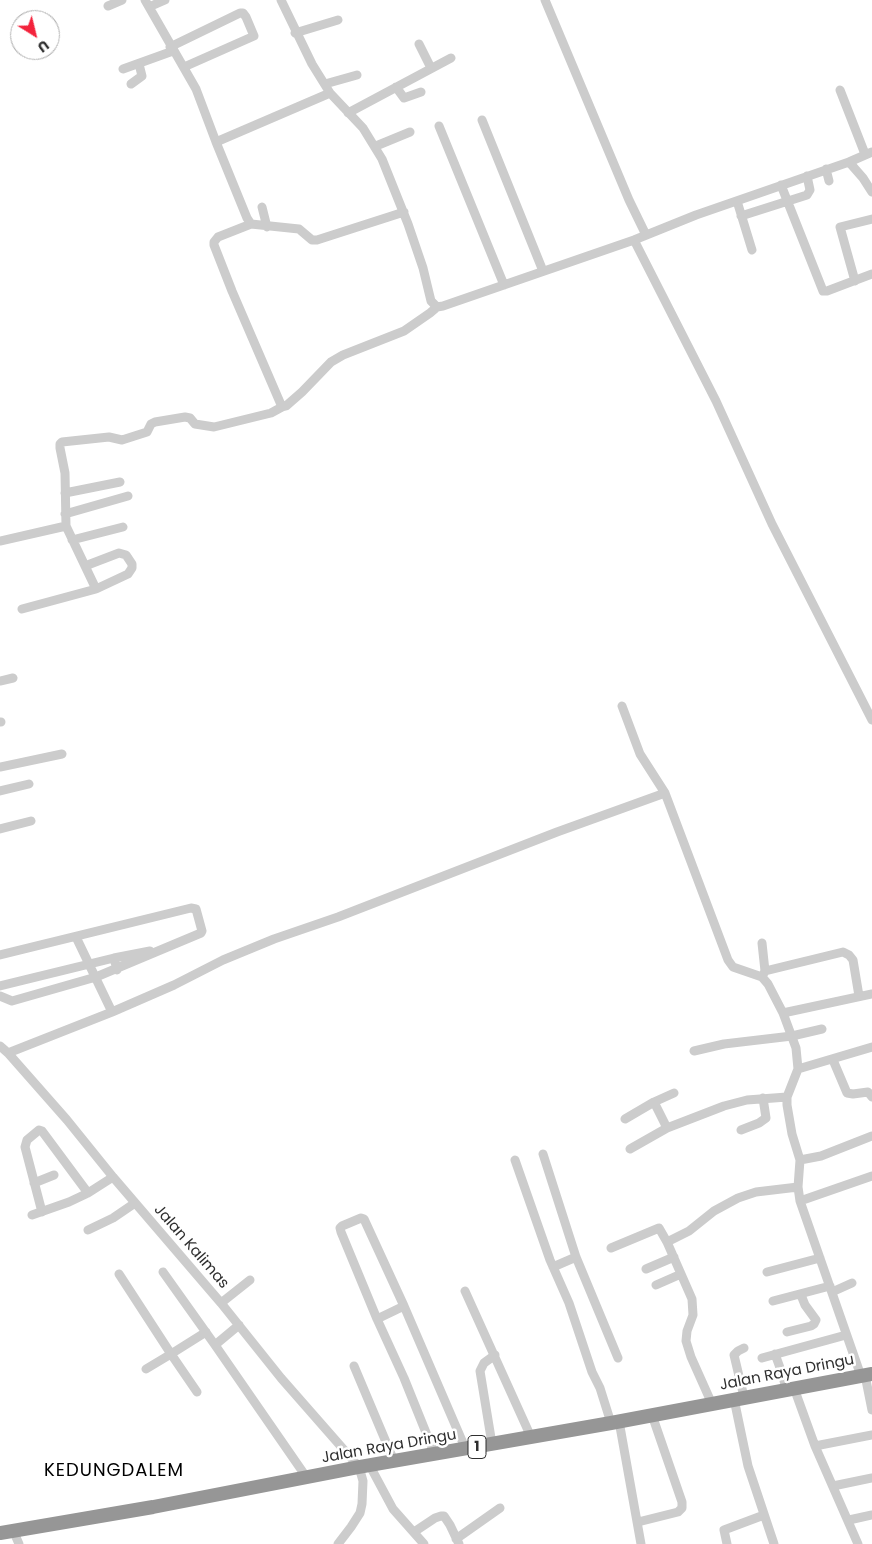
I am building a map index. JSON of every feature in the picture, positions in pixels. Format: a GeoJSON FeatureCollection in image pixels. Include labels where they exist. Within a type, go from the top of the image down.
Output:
{"type":"FeatureCollection","features":[{"type":"Feature","properties":{"kind":"highway","name":"Jalan Raya Dringu"},"geometry":{"type":"LineString","coordinates":[[7,1531],[307,1478],[364,1466],[531,1438],[790,1389],[863,1372]]}},
{"type":"Feature","properties":{"kind":"street"},"geometry":{"type":"LineString","coordinates":[[108,6],[122,0]]}},
{"type":"Feature","properties":{"kind":"street"},"geometry":{"type":"LineString","coordinates":[[165,0],[147,4],[200,98],[216,142],[251,224]]}},
{"type":"Feature","properties":{"kind":"street"},"geometry":{"type":"LineString","coordinates":[[281,0],[295,32],[330,93],[363,128],[376,146],[404,212],[423,268],[430,300],[437,307]]}},
{"type":"Feature","properties":{"kind":"street"},"geometry":{"type":"LineString","coordinates":[[546,0],[629,200],[646,235]]}},
{"type":"Feature","properties":{"kind":"street"},"geometry":{"type":"LineString","coordinates":[[123,70],[172,49],[243,13],[254,36],[184,67]]}},
{"type":"Feature","properties":{"kind":"street"},"geometry":{"type":"LineString","coordinates":[[295,32],[338,20]]}},
{"type":"Feature","properties":{"kind":"street"},"geometry":{"type":"LineString","coordinates":[[419,44],[431,68]]}},
{"type":"Feature","properties":{"kind":"street"},"geometry":{"type":"LineString","coordinates":[[348,113],[451,58]]}},
{"type":"Feature","properties":{"kind":"street"},"geometry":{"type":"LineString","coordinates":[[131,84],[142,76],[138,64]]}},
{"type":"Feature","properties":{"kind":"street"},"geometry":{"type":"LineString","coordinates":[[325,84],[357,75]]}},
{"type":"Feature","properties":{"kind":"street"},"geometry":{"type":"LineString","coordinates":[[396,88],[404,98],[421,92]]}},
{"type":"Feature","properties":{"kind":"street"},"geometry":{"type":"LineString","coordinates":[[840,90],[863,178],[872,192]]}},
{"type":"Feature","properties":{"kind":"street"},"geometry":{"type":"LineString","coordinates":[[216,142],[330,93]]}},
{"type":"Feature","properties":{"kind":"street"},"geometry":{"type":"LineString","coordinates":[[482,120],[543,271]]}},
{"type":"Feature","properties":{"kind":"street"},"geometry":{"type":"LineString","coordinates":[[439,126],[504,284]]}},
{"type":"Feature","properties":{"kind":"street"},"geometry":{"type":"LineString","coordinates":[[376,146],[410,132]]}},
{"type":"Feature","properties":{"kind":"street"},"geometry":{"type":"LineString","coordinates":[[96,589],[66,526],[65,473],[60,448],[62,442],[109,437],[122,440],[147,432],[151,424],[156,422],[185,417],[190,418],[195,424],[214,427],[271,413],[286,406],[331,362],[343,355],[404,332],[437,307],[634,240],[859,157]]}},
{"type":"Feature","properties":{"kind":"street"},"geometry":{"type":"LineString","coordinates":[[826,169],[829,181]]}},
{"type":"Feature","properties":{"kind":"street"},"geometry":{"type":"LineString","coordinates":[[742,216],[810,193],[807,176]]}},
{"type":"Feature","properties":{"kind":"street"},"geometry":{"type":"LineString","coordinates":[[781,185],[823,291],[854,282],[872,274]]}},
{"type":"Feature","properties":{"kind":"street"},"geometry":{"type":"LineString","coordinates":[[737,201],[752,250]]}},
{"type":"Feature","properties":{"kind":"street"},"geometry":{"type":"LineString","coordinates":[[262,207],[267,226]]}},
{"type":"Feature","properties":{"kind":"street"},"geometry":{"type":"LineString","coordinates":[[282,407],[232,291],[214,242],[218,237],[251,224],[299,229],[312,240],[317,240],[404,212]]}},
{"type":"Feature","properties":{"kind":"street"},"geometry":{"type":"LineString","coordinates":[[854,282],[840,227],[872,219]]}},
{"type":"Feature","properties":{"kind":"street"},"geometry":{"type":"LineString","coordinates":[[634,240],[719,408],[772,524],[872,720]]}},
{"type":"Feature","properties":{"kind":"street"},"geometry":{"type":"LineString","coordinates":[[65,493],[120,482]]}},
{"type":"Feature","properties":{"kind":"street"},"geometry":{"type":"LineString","coordinates":[[65,514],[128,496]]}},
{"type":"Feature","properties":{"kind":"street"},"geometry":{"type":"LineString","coordinates":[[0,541],[66,526]]}},
{"type":"Feature","properties":{"kind":"street"},"geometry":{"type":"LineString","coordinates":[[72,540],[123,527]]}},
{"type":"Feature","properties":{"kind":"street"},"geometry":{"type":"LineString","coordinates":[[22,609],[96,589],[128,574],[132,564],[126,555],[119,553],[85,566]]}},
{"type":"Feature","properties":{"kind":"street"},"geometry":{"type":"LineString","coordinates":[[0,681],[13,678]]}},
{"type":"Feature","properties":{"kind":"street"},"geometry":{"type":"LineString","coordinates":[[622,706],[640,754],[665,793],[725,954],[735,968],[763,974],[836,952],[843,952],[849,954],[853,960],[859,996]]}},
{"type":"Feature","properties":{"kind":"street"},"geometry":{"type":"LineString","coordinates":[[0,766],[62,754]]}},
{"type":"Feature","properties":{"kind":"street"},"geometry":{"type":"LineString","coordinates":[[0,791],[30,784]]}},
{"type":"Feature","properties":{"kind":"street"},"geometry":{"type":"LineString","coordinates":[[8,1053],[112,1012],[174,985],[223,960],[274,939],[338,917],[557,832],[665,793]]}},
{"type":"Feature","properties":{"kind":"street"},"geometry":{"type":"LineString","coordinates":[[0,829],[31,821]]}},
{"type":"Feature","properties":{"kind":"street"},"geometry":{"type":"LineString","coordinates":[[0,955],[191,908],[196,909],[202,930],[201,933],[117,970],[96,977],[12,1001],[0,996]]}},
{"type":"Feature","properties":{"kind":"street"},"geometry":{"type":"LineString","coordinates":[[76,937],[112,1012]]}},
{"type":"Feature","properties":{"kind":"street"},"geometry":{"type":"LineString","coordinates":[[762,943],[763,974],[796,1048],[798,1069],[787,1097],[787,1105],[792,1134],[800,1160],[798,1188],[800,1201],[846,1335],[863,1372],[872,1410]]}},
{"type":"Feature","properties":{"kind":"street"},"geometry":{"type":"LineString","coordinates":[[0,986],[114,958],[164,949]]}},
{"type":"Feature","properties":{"kind":"street"},"geometry":{"type":"LineString","coordinates":[[114,958],[117,970]]}},
{"type":"Feature","properties":{"kind":"street"},"geometry":{"type":"LineString","coordinates":[[782,1013],[872,994]]}},
{"type":"Feature","properties":{"kind":"street"},"geometry":{"type":"LineString","coordinates":[[694,1050],[724,1044],[792,1036],[822,1029]]}},
{"type":"Feature","properties":{"kind":"street","name":"Jalan Kalimas"},"geometry":{"type":"LineString","coordinates":[[0,1046],[67,1120],[281,1378],[364,1466],[393,1509],[424,1544]]}},
{"type":"Feature","properties":{"kind":"street"},"geometry":{"type":"LineString","coordinates":[[798,1069],[872,1048]]}},
{"type":"Feature","properties":{"kind":"street"},"geometry":{"type":"LineString","coordinates":[[833,1060],[847,1093],[868,1092],[872,1097]]}},
{"type":"Feature","properties":{"kind":"street"},"geometry":{"type":"LineString","coordinates":[[625,1119],[674,1093]]}},
{"type":"Feature","properties":{"kind":"street"},"geometry":{"type":"LineString","coordinates":[[630,1149],[667,1128],[724,1106],[763,1098],[787,1097]]}},
{"type":"Feature","properties":{"kind":"street"},"geometry":{"type":"LineString","coordinates":[[741,1130],[760,1123],[766,1118],[763,1098]]}},
{"type":"Feature","properties":{"kind":"street"},"geometry":{"type":"LineString","coordinates":[[654,1102],[667,1128]]}},
{"type":"Feature","properties":{"kind":"street"},"geometry":{"type":"LineString","coordinates":[[42,1212],[25,1143],[41,1130],[88,1193]]}},
{"type":"Feature","properties":{"kind":"street"},"geometry":{"type":"LineString","coordinates":[[800,1160],[821,1156],[872,1136]]}},
{"type":"Feature","properties":{"kind":"street"},"geometry":{"type":"LineString","coordinates":[[543,1154],[576,1257],[618,1358]]}},
{"type":"Feature","properties":{"kind":"street"},"geometry":{"type":"LineString","coordinates":[[515,1160],[553,1267],[569,1303],[592,1372],[615,1422],[638,1522],[641,1544]]}},
{"type":"Feature","properties":{"kind":"street"},"geometry":{"type":"LineString","coordinates":[[34,1183],[54,1176]]}},
{"type":"Feature","properties":{"kind":"street"},"geometry":{"type":"LineString","coordinates":[[800,1201],[872,1176]]}},
{"type":"Feature","properties":{"kind":"street"},"geometry":{"type":"LineString","coordinates":[[32,1215],[88,1193],[113,1177]]}},
{"type":"Feature","properties":{"kind":"street"},"geometry":{"type":"LineString","coordinates":[[667,1242],[689,1231],[714,1212],[738,1198],[756,1192],[798,1188]]}},
{"type":"Feature","properties":{"kind":"street"},"geometry":{"type":"LineString","coordinates":[[88,1230],[113,1218],[134,1203]]}},
{"type":"Feature","properties":{"kind":"street"},"geometry":{"type":"LineString","coordinates":[[435,1455],[341,1232],[340,1228],[342,1226],[361,1218],[364,1219],[404,1306],[466,1450]]}},
{"type":"Feature","properties":{"kind":"street"},"geometry":{"type":"LineString","coordinates":[[610,1248],[659,1228],[692,1299],[694,1308],[686,1340],[690,1357],[712,1404]]}},
{"type":"Feature","properties":{"kind":"street"},"geometry":{"type":"LineString","coordinates":[[553,1267],[576,1257]]}},
{"type":"Feature","properties":{"kind":"street"},"geometry":{"type":"LineString","coordinates":[[646,1269],[674,1257]]}},
{"type":"Feature","properties":{"kind":"street"},"geometry":{"type":"LineString","coordinates":[[767,1272],[820,1258]]}},
{"type":"Feature","properties":{"kind":"street"},"geometry":{"type":"LineString","coordinates":[[163,1272],[307,1478]]}},
{"type":"Feature","properties":{"kind":"street"},"geometry":{"type":"LineString","coordinates":[[119,1274],[197,1392]]}},
{"type":"Feature","properties":{"kind":"street"},"geometry":{"type":"LineString","coordinates":[[656,1286],[681,1274]]}},
{"type":"Feature","properties":{"kind":"street"},"geometry":{"type":"LineString","coordinates":[[220,1303],[250,1280]]}},
{"type":"Feature","properties":{"kind":"street"},"geometry":{"type":"LineString","coordinates":[[772,1301],[852,1283]]}},
{"type":"Feature","properties":{"kind":"street"},"geometry":{"type":"LineString","coordinates":[[465,1291],[531,1438]]}},
{"type":"Feature","properties":{"kind":"street"},"geometry":{"type":"LineString","coordinates":[[787,1332],[811,1326],[816,1320],[800,1295]]}},
{"type":"Feature","properties":{"kind":"street"},"geometry":{"type":"LineString","coordinates":[[377,1319],[404,1306]]}},
{"type":"Feature","properties":{"kind":"street"},"geometry":{"type":"LineString","coordinates":[[215,1345],[239,1326]]}},
{"type":"Feature","properties":{"kind":"street"},"geometry":{"type":"LineString","coordinates":[[146,1369],[206,1332]]}},
{"type":"Feature","properties":{"kind":"street"},"geometry":{"type":"LineString","coordinates":[[762,1358],[846,1335]]}},
{"type":"Feature","properties":{"kind":"street"},"geometry":{"type":"LineString","coordinates":[[744,1348],[738,1350],[734,1355],[748,1466],[774,1544]]}},
{"type":"Feature","properties":{"kind":"street"},"geometry":{"type":"LineString","coordinates":[[775,1354],[858,1544]]}},
{"type":"Feature","properties":{"kind":"street"},"geometry":{"type":"LineString","coordinates":[[492,1444],[480,1371],[484,1362],[495,1355]]}},
{"type":"Feature","properties":{"kind":"street"},"geometry":{"type":"LineString","coordinates":[[354,1366],[394,1461]]}},
{"type":"Feature","properties":{"kind":"street"},"geometry":{"type":"LineString","coordinates":[[638,1522],[678,1512],[682,1508],[682,1502],[652,1415]]}},
{"type":"Feature","properties":{"kind":"street"},"geometry":{"type":"LineString","coordinates":[[815,1446],[872,1435]]}},
{"type":"Feature","properties":{"kind":"street"},"geometry":{"type":"LineString","coordinates":[[338,1544],[352,1527],[360,1513],[364,1488],[364,1466]]}},
{"type":"Feature","properties":{"kind":"street"},"geometry":{"type":"LineString","coordinates":[[833,1486],[872,1478]]}},
{"type":"Feature","properties":{"kind":"street"},"geometry":{"type":"LineString","coordinates":[[414,1532],[441,1516],[446,1517],[458,1541],[500,1508]]}},
{"type":"Feature","properties":{"kind":"street"},"geometry":{"type":"LineString","coordinates":[[726,1544],[724,1530],[764,1515]]}},
{"type":"Feature","properties":{"kind":"street"},"geometry":{"type":"LineString","coordinates":[[849,1520],[872,1515]]}},
{"type":"Feature","properties":{"kind":"street"},"geometry":{"type":"LineString","coordinates":[[7,1531],[19,1544]]}},
{"type":"Feature","properties":{"kind":"district","name":"KEDUNGDALEM"},"geometry":{"type":"Point","coordinates":[114,1471]}}]}
